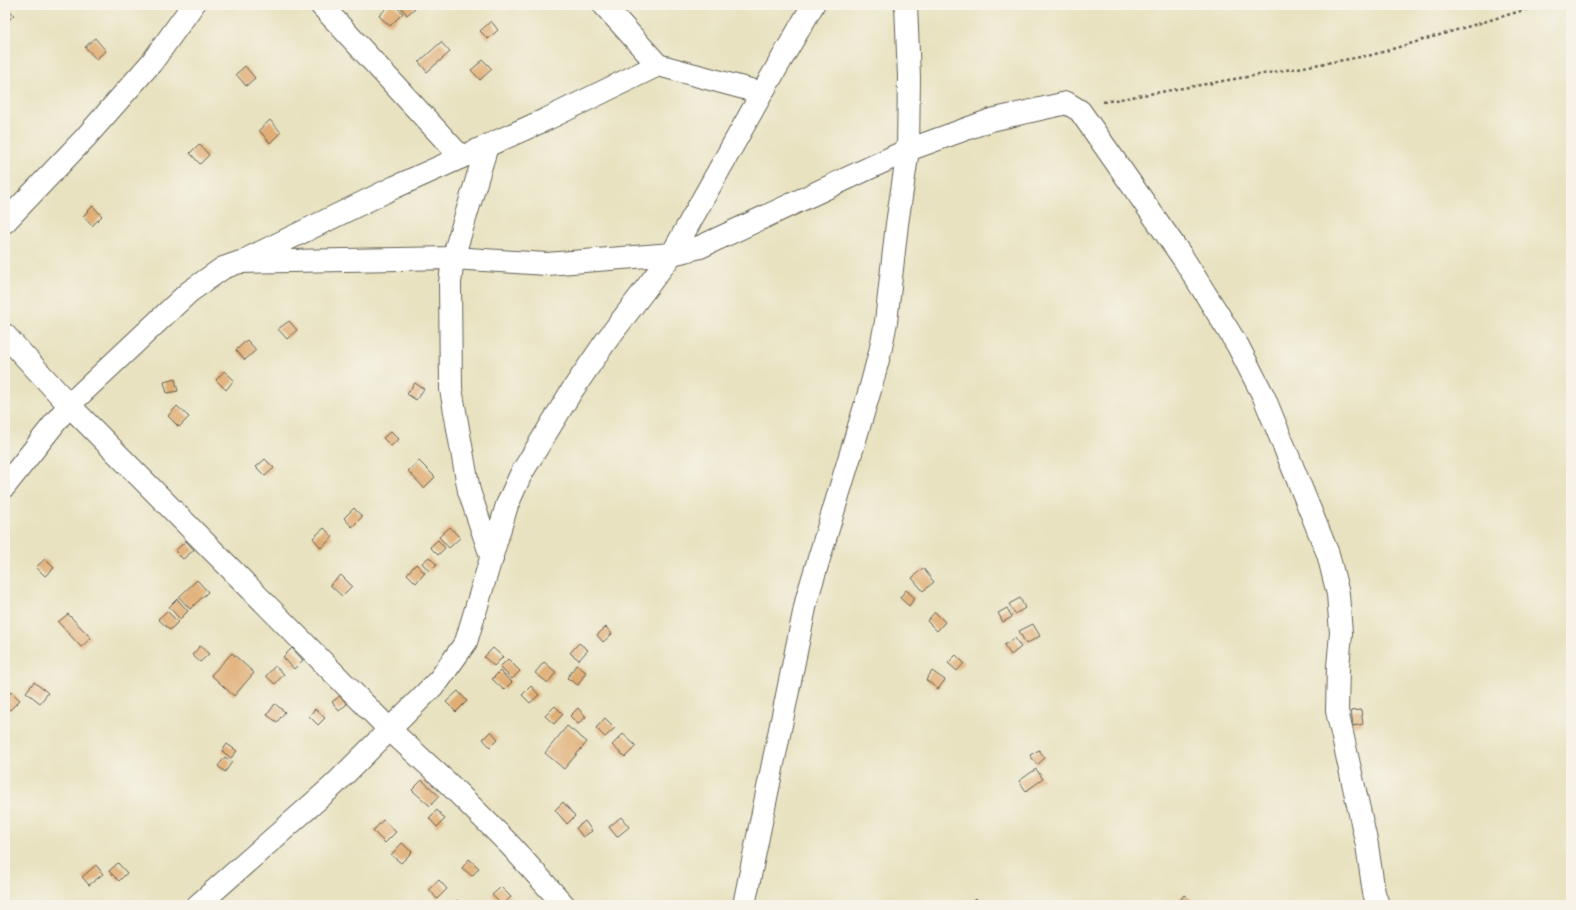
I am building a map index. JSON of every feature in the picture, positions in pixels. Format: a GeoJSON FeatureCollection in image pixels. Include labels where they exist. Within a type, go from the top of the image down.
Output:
{"type":"FeatureCollection","features":[{"type":"Feature","properties":{"kind":"street"},"geometry":{"type":"LineString","coordinates":[[5,222],[85,138],[152,62],[193,5]]}},
{"type":"Feature","properties":{"kind":"street"},"geometry":{"type":"LineString","coordinates":[[321,5],[461,157]]}},
{"type":"Feature","properties":{"kind":"street"},"geometry":{"type":"LineString","coordinates":[[604,5],[658,65],[762,93]]}},
{"type":"Feature","properties":{"kind":"street"},"geometry":{"type":"LineString","coordinates":[[198,905],[334,785],[439,680],[466,642],[507,505],[521,474],[606,341],[672,254],[762,93],[814,5]]}},
{"type":"Feature","properties":{"kind":"street"},"geometry":{"type":"LineString","coordinates":[[744,905],[807,598],[880,352],[887,316],[897,224],[908,150],[909,77],[906,5]]}},
{"type":"Feature","properties":{"kind":"street"},"geometry":{"type":"LineString","coordinates":[[5,486],[69,405],[189,292],[223,268],[240,262],[658,65]]}},
{"type":"Feature","properties":{"kind":"street"},"geometry":{"type":"LineString","coordinates":[[240,262],[453,258],[547,264],[672,254],[700,247],[908,150],[991,120],[1067,103],[1075,106],[1183,258],[1238,346],[1264,397],[1328,554],[1338,594],[1341,633],[1338,667],[1337,711],[1367,845],[1374,894],[1378,905]]}},
{"type":"Feature","properties":{"kind":"street"},"geometry":{"type":"LineString","coordinates":[[487,146],[453,258],[450,283],[451,389],[469,491],[492,559]]}},
{"type":"Feature","properties":{"kind":"street"},"geometry":{"type":"LineString","coordinates":[[5,335],[69,405],[389,729],[450,784],[494,828],[564,905]]}},
{"type":"Feature","properties":{"kind":"path"},"geometry":{"type":"LineString","coordinates":[[1075,106],[1372,55],[1541,5]]}},
{"type":"Feature","properties":{"kind":"building"},"geometry":{"type":"Polygon","coordinates":[[[5,5],[14,15],[5,24],[5,5]]]}},
{"type":"Feature","properties":{"kind":"building"},"geometry":{"type":"Polygon","coordinates":[[[389,5],[394,5],[403,13],[390,26],[379,16],[389,5]]]}},
{"type":"Feature","properties":{"kind":"building"},"geometry":{"type":"Polygon","coordinates":[[[399,5],[413,5],[415,8],[407,15],[399,5]]]}},
{"type":"Feature","properties":{"kind":"building"},"geometry":{"type":"Polygon","coordinates":[[[491,21],[498,30],[488,39],[480,31],[491,21]]]}},
{"type":"Feature","properties":{"kind":"building"},"geometry":{"type":"Polygon","coordinates":[[[95,38],[106,51],[96,59],[85,47],[95,38]]]}},
{"type":"Feature","properties":{"kind":"building"},"geometry":{"type":"Polygon","coordinates":[[[441,42],[450,52],[427,72],[419,62],[441,42]]]}},
{"type":"Feature","properties":{"kind":"building"},"geometry":{"type":"Polygon","coordinates":[[[483,60],[492,69],[480,80],[471,70],[483,60]]]}},
{"type":"Feature","properties":{"kind":"building"},"geometry":{"type":"Polygon","coordinates":[[[245,66],[255,78],[246,86],[236,74],[245,66]]]}},
{"type":"Feature","properties":{"kind":"building"},"geometry":{"type":"Polygon","coordinates":[[[270,120],[281,132],[270,143],[259,130],[270,120]]]}},
{"type":"Feature","properties":{"kind":"building"},"geometry":{"type":"Polygon","coordinates":[[[199,144],[209,155],[200,164],[190,153],[199,144]]]}},
{"type":"Feature","properties":{"kind":"building"},"geometry":{"type":"Polygon","coordinates":[[[93,206],[102,216],[92,226],[83,216],[93,206]]]}},
{"type":"Feature","properties":{"kind":"building"},"geometry":{"type":"Polygon","coordinates":[[[289,321],[297,330],[287,339],[278,329],[289,321]]]}},
{"type":"Feature","properties":{"kind":"building"},"geometry":{"type":"Polygon","coordinates":[[[247,340],[256,350],[245,360],[236,350],[247,340]]]}},
{"type":"Feature","properties":{"kind":"building"},"geometry":{"type":"Polygon","coordinates":[[[224,371],[234,380],[226,390],[216,380],[224,371]]]}},
{"type":"Feature","properties":{"kind":"building"},"geometry":{"type":"Polygon","coordinates":[[[175,379],[178,391],[167,393],[164,382],[175,379]]]}},
{"type":"Feature","properties":{"kind":"building"},"geometry":{"type":"Polygon","coordinates":[[[415,383],[424,389],[416,400],[407,394],[415,383]]]}},
{"type":"Feature","properties":{"kind":"building"},"geometry":{"type":"Polygon","coordinates":[[[177,406],[189,417],[179,427],[168,416],[177,406]]]}},
{"type":"Feature","properties":{"kind":"building"},"geometry":{"type":"Polygon","coordinates":[[[391,431],[399,439],[391,446],[383,438],[391,431]]]}},
{"type":"Feature","properties":{"kind":"building"},"geometry":{"type":"Polygon","coordinates":[[[265,459],[274,468],[265,476],[256,467],[265,459]]]}},
{"type":"Feature","properties":{"kind":"building"},"geometry":{"type":"Polygon","coordinates":[[[419,461],[435,477],[424,488],[408,471],[419,461]]]}},
{"type":"Feature","properties":{"kind":"building"},"geometry":{"type":"Polygon","coordinates":[[[354,508],[362,517],[352,527],[344,518],[354,508]]]}},
{"type":"Feature","properties":{"kind":"building"},"geometry":{"type":"Polygon","coordinates":[[[450,527],[460,538],[449,548],[439,537],[450,527]]]}},
{"type":"Feature","properties":{"kind":"building"},"geometry":{"type":"Polygon","coordinates":[[[324,528],[333,537],[321,548],[313,538],[324,528]]]}},
{"type":"Feature","properties":{"kind":"building"},"geometry":{"type":"Polygon","coordinates":[[[438,540],[445,548],[438,555],[430,547],[438,540]]]}},
{"type":"Feature","properties":{"kind":"building"},"geometry":{"type":"Polygon","coordinates":[[[186,541],[194,550],[183,559],[175,551],[186,541]]]}},
{"type":"Feature","properties":{"kind":"building"},"geometry":{"type":"Polygon","coordinates":[[[429,557],[437,565],[430,572],[422,563],[429,557]]]}},
{"type":"Feature","properties":{"kind":"building"},"geometry":{"type":"Polygon","coordinates":[[[45,559],[54,568],[45,576],[36,567],[45,559]]]}},
{"type":"Feature","properties":{"kind":"building"},"geometry":{"type":"Polygon","coordinates":[[[416,564],[425,573],[416,583],[407,574],[416,564]]]}},
{"type":"Feature","properties":{"kind":"building"},"geometry":{"type":"Polygon","coordinates":[[[923,568],[934,582],[923,591],[912,578],[923,568]]]}},
{"type":"Feature","properties":{"kind":"building"},"geometry":{"type":"Polygon","coordinates":[[[341,575],[352,586],[342,596],[330,585],[341,575]]]}},
{"type":"Feature","properties":{"kind":"building"},"geometry":{"type":"Polygon","coordinates":[[[197,580],[208,592],[190,609],[179,597],[197,580]]]}},
{"type":"Feature","properties":{"kind":"building"},"geometry":{"type":"Polygon","coordinates":[[[906,590],[915,598],[909,606],[900,598],[906,590]]]}},
{"type":"Feature","properties":{"kind":"building"},"geometry":{"type":"Polygon","coordinates":[[[1020,598],[1025,608],[1015,614],[1009,604],[1020,598]]]}},
{"type":"Feature","properties":{"kind":"building"},"geometry":{"type":"Polygon","coordinates":[[[177,599],[188,611],[180,619],[169,607],[177,599]]]}},
{"type":"Feature","properties":{"kind":"building"},"geometry":{"type":"Polygon","coordinates":[[[1007,608],[1012,617],[1003,622],[998,613],[1007,608]]]}},
{"type":"Feature","properties":{"kind":"building"},"geometry":{"type":"Polygon","coordinates":[[[167,611],[178,622],[170,630],[158,619],[167,611]]]}},
{"type":"Feature","properties":{"kind":"building"},"geometry":{"type":"Polygon","coordinates":[[[935,612],[945,622],[937,631],[927,621],[935,612]]]}},
{"type":"Feature","properties":{"kind":"building"},"geometry":{"type":"Polygon","coordinates":[[[68,614],[91,638],[81,647],[58,622],[68,614]]]}},
{"type":"Feature","properties":{"kind":"building"},"geometry":{"type":"Polygon","coordinates":[[[1033,624],[1040,636],[1026,644],[1019,631],[1033,624]]]}},
{"type":"Feature","properties":{"kind":"building"},"geometry":{"type":"Polygon","coordinates":[[[606,627],[612,634],[603,642],[597,635],[606,627]]]}},
{"type":"Feature","properties":{"kind":"building"},"geometry":{"type":"Polygon","coordinates":[[[1015,638],[1021,647],[1011,655],[1004,645],[1015,638]]]}},
{"type":"Feature","properties":{"kind":"building"},"geometry":{"type":"Polygon","coordinates":[[[579,643],[588,650],[579,660],[570,653],[579,643]]]}},
{"type":"Feature","properties":{"kind":"building"},"geometry":{"type":"Polygon","coordinates":[[[200,646],[209,654],[200,662],[192,655],[200,646]]]}},
{"type":"Feature","properties":{"kind":"building"},"geometry":{"type":"Polygon","coordinates":[[[292,648],[303,660],[294,669],[283,657],[292,648]]]}},
{"type":"Feature","properties":{"kind":"building"},"geometry":{"type":"Polygon","coordinates":[[[493,648],[503,657],[494,666],[484,657],[493,648]]]}},
{"type":"Feature","properties":{"kind":"building"},"geometry":{"type":"Polygon","coordinates":[[[232,653],[254,673],[234,696],[211,675],[232,653]]]}},
{"type":"Feature","properties":{"kind":"building"},"geometry":{"type":"Polygon","coordinates":[[[956,655],[964,663],[957,671],[948,663],[956,655]]]}},
{"type":"Feature","properties":{"kind":"building"},"geometry":{"type":"Polygon","coordinates":[[[508,659],[520,671],[512,679],[500,667],[508,659]]]}},
{"type":"Feature","properties":{"kind":"building"},"geometry":{"type":"Polygon","coordinates":[[[544,662],[556,672],[548,683],[535,673],[544,662]]]}},
{"type":"Feature","properties":{"kind":"building"},"geometry":{"type":"Polygon","coordinates":[[[576,665],[586,672],[578,685],[567,678],[576,665]]]}},
{"type":"Feature","properties":{"kind":"building"},"geometry":{"type":"Polygon","coordinates":[[[275,666],[284,674],[275,684],[266,676],[275,666]]]}},
{"type":"Feature","properties":{"kind":"building"},"geometry":{"type":"Polygon","coordinates":[[[500,671],[512,682],[504,690],[492,679],[500,671]]]}},
{"type":"Feature","properties":{"kind":"building"},"geometry":{"type":"Polygon","coordinates":[[[932,671],[945,680],[938,689],[926,680],[932,671]]]}},
{"type":"Feature","properties":{"kind":"building"},"geometry":{"type":"Polygon","coordinates":[[[34,682],[48,693],[40,703],[26,692],[34,682]]]}},
{"type":"Feature","properties":{"kind":"building"},"geometry":{"type":"Polygon","coordinates":[[[531,686],[539,695],[530,703],[522,695],[531,686]]]}},
{"type":"Feature","properties":{"kind":"building"},"geometry":{"type":"Polygon","coordinates":[[[458,691],[467,701],[456,712],[446,702],[458,691]]]}},
{"type":"Feature","properties":{"kind":"building"},"geometry":{"type":"Polygon","coordinates":[[[11,692],[20,700],[10,710],[5,706],[5,699],[11,692]]]}},
{"type":"Feature","properties":{"kind":"building"},"geometry":{"type":"Polygon","coordinates":[[[340,696],[347,704],[339,711],[332,702],[340,696]]]}},
{"type":"Feature","properties":{"kind":"building"},"geometry":{"type":"Polygon","coordinates":[[[275,704],[285,712],[277,722],[267,715],[275,704]]]}},
{"type":"Feature","properties":{"kind":"building"},"geometry":{"type":"Polygon","coordinates":[[[555,706],[563,714],[554,724],[545,716],[555,706]]]}},
{"type":"Feature","properties":{"kind":"building"},"geometry":{"type":"Polygon","coordinates":[[[578,708],[586,717],[578,724],[570,716],[578,708]]]}},
{"type":"Feature","properties":{"kind":"building"},"geometry":{"type":"Polygon","coordinates":[[[315,709],[325,718],[318,725],[309,716],[315,709]]]}},
{"type":"Feature","properties":{"kind":"building"},"geometry":{"type":"Polygon","coordinates":[[[1361,710],[1363,724],[1353,726],[1351,711],[1361,710]]]}},
{"type":"Feature","properties":{"kind":"building"},"geometry":{"type":"Polygon","coordinates":[[[605,718],[615,728],[605,737],[596,728],[605,718]]]}},
{"type":"Feature","properties":{"kind":"building"},"geometry":{"type":"Polygon","coordinates":[[[567,726],[587,742],[564,769],[545,753],[567,726]]]}},
{"type":"Feature","properties":{"kind":"building"},"geometry":{"type":"Polygon","coordinates":[[[491,731],[498,739],[490,747],[483,739],[491,731]]]}},
{"type":"Feature","properties":{"kind":"building"},"geometry":{"type":"Polygon","coordinates":[[[623,734],[636,746],[625,757],[612,745],[623,734]]]}},
{"type":"Feature","properties":{"kind":"building"},"geometry":{"type":"Polygon","coordinates":[[[227,744],[237,751],[231,758],[222,751],[227,744]]]}},
{"type":"Feature","properties":{"kind":"building"},"geometry":{"type":"Polygon","coordinates":[[[1039,750],[1045,758],[1037,765],[1030,755],[1039,750]]]}},
{"type":"Feature","properties":{"kind":"building"},"geometry":{"type":"Polygon","coordinates":[[[225,757],[232,762],[225,772],[218,766],[225,757]]]}},
{"type":"Feature","properties":{"kind":"building"},"geometry":{"type":"Polygon","coordinates":[[[1036,769],[1043,779],[1026,791],[1019,781],[1036,769]]]}},
{"type":"Feature","properties":{"kind":"building"},"geometry":{"type":"Polygon","coordinates":[[[422,780],[439,796],[430,806],[412,790],[422,780]]]}},
{"type":"Feature","properties":{"kind":"building"},"geometry":{"type":"Polygon","coordinates":[[[563,802],[575,816],[567,824],[555,810],[563,802]]]}},
{"type":"Feature","properties":{"kind":"building"},"geometry":{"type":"Polygon","coordinates":[[[437,810],[445,819],[437,827],[429,818],[437,810]]]}},
{"type":"Feature","properties":{"kind":"building"},"geometry":{"type":"Polygon","coordinates":[[[621,817],[629,827],[617,837],[609,827],[621,817]]]}},
{"type":"Feature","properties":{"kind":"building"},"geometry":{"type":"Polygon","coordinates":[[[383,820],[396,832],[385,843],[373,831],[383,820]]]}},
{"type":"Feature","properties":{"kind":"building"},"geometry":{"type":"Polygon","coordinates":[[[585,821],[592,831],[583,837],[576,828],[585,821]]]}},
{"type":"Feature","properties":{"kind":"building"},"geometry":{"type":"Polygon","coordinates":[[[402,843],[412,852],[401,863],[391,855],[402,843]]]}},
{"type":"Feature","properties":{"kind":"building"},"geometry":{"type":"Polygon","coordinates":[[[469,859],[479,868],[472,876],[462,868],[469,859]]]}},
{"type":"Feature","properties":{"kind":"building"},"geometry":{"type":"Polygon","coordinates":[[[118,863],[127,873],[119,881],[109,871],[118,863]]]}},
{"type":"Feature","properties":{"kind":"building"},"geometry":{"type":"Polygon","coordinates":[[[96,865],[103,874],[89,885],[82,877],[96,865]]]}},
{"type":"Feature","properties":{"kind":"building"},"geometry":{"type":"Polygon","coordinates":[[[439,880],[447,889],[437,899],[429,889],[439,880]]]}},
{"type":"Feature","properties":{"kind":"building"},"geometry":{"type":"Polygon","coordinates":[[[501,887],[511,897],[502,905],[492,895],[501,887]]]}},
{"type":"Feature","properties":{"kind":"building"},"geometry":{"type":"Polygon","coordinates":[[[1184,895],[1193,902],[1191,905],[1176,905],[1184,895]]]}},
{"type":"Feature","properties":{"kind":"building"},"geometry":{"type":"Polygon","coordinates":[[[976,899],[981,905],[969,905],[976,899]]]}},
{"type":"Feature","properties":{"kind":"building"},"geometry":{"type":"Polygon","coordinates":[[[457,900],[462,905],[451,905],[457,900]]]}}]}
